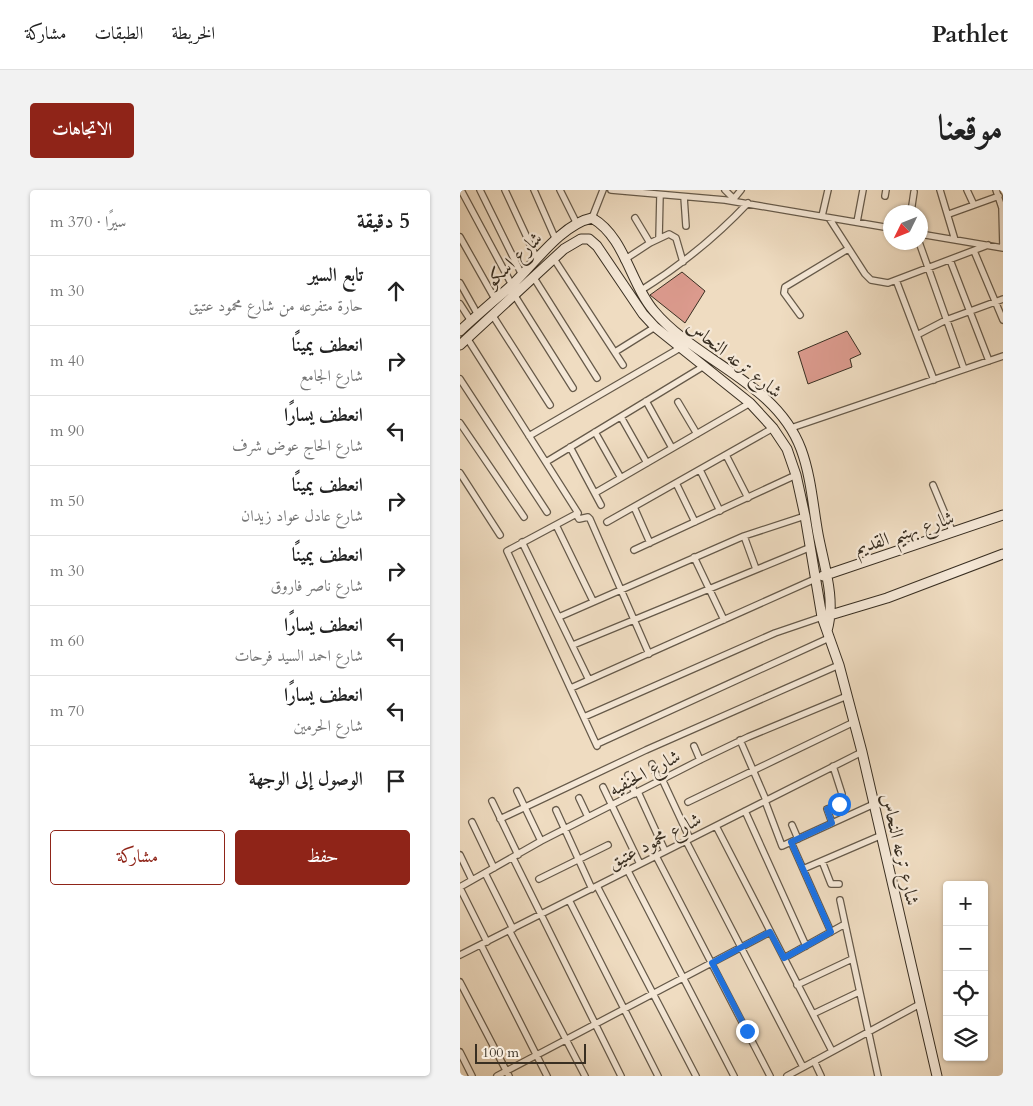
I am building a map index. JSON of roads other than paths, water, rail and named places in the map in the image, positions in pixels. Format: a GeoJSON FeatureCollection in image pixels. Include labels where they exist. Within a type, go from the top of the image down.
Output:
{"type":"FeatureCollection","features":[{"type":"Feature","properties":{"kind":"main road","name":"شارع اسكو"},"geometry":{"type":"LineString","coordinates":[[460,331],[512,285],[556,240],[577,224],[592,218]]}},
{"type":"Feature","properties":{"kind":"main road","name":"شارع ترعه النحاس"},"geometry":{"type":"LineString","coordinates":[[592,218],[608,230],[640,291],[662,321],[770,402],[791,428],[806,467],[827,574],[832,615],[828,634]]}},
{"type":"Feature","properties":{"kind":"main road","name":"شارع اسكو"},"geometry":{"type":"LineString","coordinates":[[460,345],[554,259],[581,239]]}},
{"type":"Feature","properties":{"kind":"main road","name":"شارع ترعه النحاس"},"geometry":{"type":"LineString","coordinates":[[581,239],[589,239],[597,246],[643,314],[655,327],[750,403],[774,428],[787,450],[796,476],[811,547],[822,617],[839,665],[862,752],[937,1076]]}},
{"type":"Feature","properties":{"kind":"main road"},"geometry":{"type":"LineString","coordinates":[[759,413],[770,402]]}},
{"type":"Feature","properties":{"kind":"main road","name":"شارع بهتيم القديم"},"geometry":{"type":"LineString","coordinates":[[816,579],[1003,515]]}},
{"type":"Feature","properties":{"kind":"main road"},"geometry":{"type":"LineString","coordinates":[[822,617],[887,598],[1003,554]]}},
{"type":"Feature","properties":{"kind":"street"},"geometry":{"type":"LineString","coordinates":[[461,190],[512,285]]}},
{"type":"Feature","properties":{"kind":"street"},"geometry":{"type":"LineString","coordinates":[[480,190],[522,275]]}},
{"type":"Feature","properties":{"kind":"street"},"geometry":{"type":"LineString","coordinates":[[505,190],[537,259]]}},
{"type":"Feature","properties":{"kind":"street"},"geometry":{"type":"LineString","coordinates":[[534,190],[556,240]]}},
{"type":"Feature","properties":{"kind":"street"},"geometry":{"type":"LineString","coordinates":[[560,190],[577,224]]}},
{"type":"Feature","properties":{"kind":"street"},"geometry":{"type":"LineString","coordinates":[[592,218],[603,190]]}},
{"type":"Feature","properties":{"kind":"street"},"geometry":{"type":"LineString","coordinates":[[611,190],[733,200],[883,227]]}},
{"type":"Feature","properties":{"kind":"street"},"geometry":{"type":"LineString","coordinates":[[724,190],[733,200]]}},
{"type":"Feature","properties":{"kind":"street"},"geometry":{"type":"LineString","coordinates":[[733,200],[741,190]]}},
{"type":"Feature","properties":{"kind":"street"},"geometry":{"type":"LineString","coordinates":[[822,216],[828,190]]}},
{"type":"Feature","properties":{"kind":"street"},"geometry":{"type":"LineString","coordinates":[[857,222],[863,190]]}},
{"type":"Feature","properties":{"kind":"street"},"geometry":{"type":"LineString","coordinates":[[940,190],[949,214],[955,240]]}},
{"type":"Feature","properties":{"kind":"street"},"geometry":{"type":"LineString","coordinates":[[967,190],[973,203]]}},
{"type":"Feature","properties":{"kind":"street"},"geometry":{"type":"LineString","coordinates":[[912,205],[914,192]]}},
{"type":"Feature","properties":{"kind":"street"},"geometry":{"type":"LineString","coordinates":[[657,193],[659,238]]}},
{"type":"Feature","properties":{"kind":"street"},"geometry":{"type":"LineString","coordinates":[[928,235],[1003,248],[1002,208],[998,193],[949,214]]}},
{"type":"Feature","properties":{"kind":"street"},"geometry":{"type":"LineString","coordinates":[[684,197],[686,226]]}},
{"type":"Feature","properties":{"kind":"street"},"geometry":{"type":"LineString","coordinates":[[640,291],[683,262],[716,235],[748,203]]}},
{"type":"Feature","properties":{"kind":"street"},"geometry":{"type":"LineString","coordinates":[[635,218],[650,242]]}},
{"type":"Feature","properties":{"kind":"street"},"geometry":{"type":"LineString","coordinates":[[829,218],[865,274],[871,280],[888,283],[988,245]]}},
{"type":"Feature","properties":{"kind":"street"},"geometry":{"type":"LineString","coordinates":[[624,260],[650,242],[669,234],[674,235],[683,262]]}},
{"type":"Feature","properties":{"kind":"street"},"geometry":{"type":"LineString","coordinates":[[460,237],[495,299]]}},
{"type":"Feature","properties":{"kind":"street"},"geometry":{"type":"LineString","coordinates":[[800,315],[784,293],[785,287],[848,249]]}},
{"type":"Feature","properties":{"kind":"street"},"geometry":{"type":"LineString","coordinates":[[922,250],[927,269],[964,370]]}},
{"type":"Feature","properties":{"kind":"street"},"geometry":{"type":"LineString","coordinates":[[974,251],[1003,320]]}},
{"type":"Feature","properties":{"kind":"street"},"geometry":{"type":"LineString","coordinates":[[554,259],[623,365]]}},
{"type":"Feature","properties":{"kind":"street"},"geometry":{"type":"LineString","coordinates":[[950,260],[989,361]]}},
{"type":"Feature","properties":{"kind":"street"},"geometry":{"type":"LineString","coordinates":[[534,278],[597,378]]}},
{"type":"Feature","properties":{"kind":"street"},"geometry":{"type":"LineString","coordinates":[[896,280],[934,380]]}},
{"type":"Feature","properties":{"kind":"street"},"geometry":{"type":"LineString","coordinates":[[460,283],[475,318]]}},
{"type":"Feature","properties":{"kind":"street"},"geometry":{"type":"LineString","coordinates":[[515,296],[573,388]]}},
{"type":"Feature","properties":{"kind":"street"},"geometry":{"type":"LineString","coordinates":[[917,335],[946,320],[1003,299]]}},
{"type":"Feature","properties":{"kind":"street"},"geometry":{"type":"LineString","coordinates":[[460,304],[475,318]]}},
{"type":"Feature","properties":{"kind":"street"},"geometry":{"type":"LineString","coordinates":[[493,316],[550,406]]}},
{"type":"Feature","properties":{"kind":"street"},"geometry":{"type":"LineString","coordinates":[[615,352],[655,327]]}},
{"type":"Feature","properties":{"kind":"street"},"geometry":{"type":"LineString","coordinates":[[467,338],[581,520],[588,517],[590,519],[649,654]]}},
{"type":"Feature","properties":{"kind":"street"},"geometry":{"type":"LineString","coordinates":[[529,436],[680,348]]}},
{"type":"Feature","properties":{"kind":"street"},"geometry":{"type":"LineString","coordinates":[[791,428],[1003,356]]}},
{"type":"Feature","properties":{"kind":"street"},"geometry":{"type":"LineString","coordinates":[[546,462],[704,366]]}},
{"type":"Feature","properties":{"kind":"street"},"geometry":{"type":"LineString","coordinates":[[460,379],[547,512]]}},
{"type":"Feature","properties":{"kind":"street"},"geometry":{"type":"LineString","coordinates":[[646,401],[672,448]]}},
{"type":"Feature","properties":{"kind":"street"},"geometry":{"type":"LineString","coordinates":[[678,402],[697,434]]}},
{"type":"Feature","properties":{"kind":"street"},"geometry":{"type":"LineString","coordinates":[[595,493],[750,403]]}},
{"type":"Feature","properties":{"kind":"street"},"geometry":{"type":"LineString","coordinates":[[621,417],[647,463]]}},
{"type":"Feature","properties":{"kind":"street"},"geometry":{"type":"LineString","coordinates":[[460,423],[524,517]]}},
{"type":"Feature","properties":{"kind":"street"},"geometry":{"type":"LineString","coordinates":[[607,522],[774,428]]}},
{"type":"Feature","properties":{"kind":"street"},"geometry":{"type":"LineString","coordinates":[[595,432],[621,478]]}},
{"type":"Feature","properties":{"kind":"street"},"geometry":{"type":"LineString","coordinates":[[570,447],[601,505]]}},
{"type":"Feature","properties":{"kind":"street"},"geometry":{"type":"LineString","coordinates":[[726,455],[748,498]]}},
{"type":"Feature","properties":{"kind":"street"},"geometry":{"type":"LineString","coordinates":[[700,470],[720,511]]}},
{"type":"Feature","properties":{"kind":"street"},"geometry":{"type":"LineString","coordinates":[[460,473],[500,535]]}},
{"type":"Feature","properties":{"kind":"street"},"geometry":{"type":"LineString","coordinates":[[634,550],[796,476]]}},
{"type":"Feature","properties":{"kind":"street"},"geometry":{"type":"LineString","coordinates":[[676,483],[695,522]]}},
{"type":"Feature","properties":{"kind":"street"},"geometry":{"type":"LineString","coordinates":[[932,485],[953,533]]}},
{"type":"Feature","properties":{"kind":"street"},"geometry":{"type":"LineString","coordinates":[[634,507],[650,543]]}},
{"type":"Feature","properties":{"kind":"street"},"geometry":{"type":"LineString","coordinates":[[577,513],[507,551],[597,745],[828,634]]}},
{"type":"Feature","properties":{"kind":"street"},"geometry":{"type":"LineString","coordinates":[[559,617],[744,536],[804,516]]}},
{"type":"Feature","properties":{"kind":"street"},"geometry":{"type":"LineString","coordinates":[[556,525],[593,601]]}},
{"type":"Feature","properties":{"kind":"street"},"geometry":{"type":"LineString","coordinates":[[744,536],[756,569]]}},
{"type":"Feature","properties":{"kind":"street"},"geometry":{"type":"LineString","coordinates":[[522,542],[590,680]]}},
{"type":"Feature","properties":{"kind":"street"},"geometry":{"type":"LineString","coordinates":[[572,645],[811,547]]}},
{"type":"Feature","properties":{"kind":"street"},"geometry":{"type":"LineString","coordinates":[[694,557],[724,620]]}},
{"type":"Feature","properties":{"kind":"street"},"geometry":{"type":"LineString","coordinates":[[571,688],[816,579]]}},
{"type":"Feature","properties":{"kind":"street"},"geometry":{"type":"LineString","coordinates":[[584,718],[775,632],[822,617]]}},
{"type":"Feature","properties":{"kind":"street"},"geometry":{"type":"LineString","coordinates":[[500,819],[646,750],[839,665]]}},
{"type":"Feature","properties":{"kind":"street","name":"شارع الحنفيه"},"geometry":{"type":"LineString","coordinates":[[460,887],[564,829],[740,740],[847,696]]}},
{"type":"Feature","properties":{"kind":"street"},"geometry":{"type":"LineString","coordinates":[[688,802],[854,722]]}},
{"type":"Feature","properties":{"kind":"street"},"geometry":{"type":"LineString","coordinates":[[740,740],[766,801],[782,846],[874,804]]}},
{"type":"Feature","properties":{"kind":"street"},"geometry":{"type":"LineString","coordinates":[[694,746],[700,760]]}},
{"type":"Feature","properties":{"kind":"street","name":"شارع محمود عتيق"},"geometry":{"type":"LineString","coordinates":[[460,955],[862,752]]}},
{"type":"Feature","properties":{"kind":"street"},"geometry":{"type":"LineString","coordinates":[[652,764],[741,948],[803,1067]]}},
{"type":"Feature","properties":{"kind":"street"},"geometry":{"type":"LineString","coordinates":[[832,823],[827,809],[838,805],[842,794],[834,766]]}},
{"type":"Feature","properties":{"kind":"street"},"geometry":{"type":"LineString","coordinates":[[628,776],[665,852]]}},
{"type":"Feature","properties":{"kind":"street"},"geometry":{"type":"LineString","coordinates":[[603,786],[640,864]]}},
{"type":"Feature","properties":{"kind":"street"},"geometry":{"type":"LineString","coordinates":[[516,791],[540,842]]}},
{"type":"Feature","properties":{"kind":"street"},"geometry":{"type":"LineString","coordinates":[[579,798],[588,818]]}},
{"type":"Feature","properties":{"kind":"street"},"geometry":{"type":"LineString","coordinates":[[492,801],[540,915],[620,1076]]}},
{"type":"Feature","properties":{"kind":"street"},"geometry":{"type":"LineString","coordinates":[[556,810],[578,860],[653,994],[696,1076]]}},
{"type":"Feature","properties":{"kind":"street"},"geometry":{"type":"LineString","coordinates":[[745,811],[806,946]]}},
{"type":"Feature","properties":{"kind":"street"},"geometry":{"type":"LineString","coordinates":[[472,822],[494,868]]}},
{"type":"Feature","properties":{"kind":"street"},"geometry":{"type":"LineString","coordinates":[[792,825],[798,839]]}},
{"type":"Feature","properties":{"kind":"street"},"geometry":{"type":"LineString","coordinates":[[716,826],[832,1051]]}},
{"type":"Feature","properties":{"kind":"street"},"geometry":{"type":"LineString","coordinates":[[803,869],[882,835]]}},
{"type":"Feature","properties":{"kind":"street"},"geometry":{"type":"LineString","coordinates":[[791,842],[831,932]]}},
{"type":"Feature","properties":{"kind":"street"},"geometry":{"type":"LineString","coordinates":[[540,879],[608,844]]}},
{"type":"Feature","properties":{"kind":"street"},"geometry":{"type":"LineString","coordinates":[[460,855],[472,880]]}},
{"type":"Feature","properties":{"kind":"street"},"geometry":{"type":"LineString","coordinates":[[656,856],[770,1076]]}},
{"type":"Feature","properties":{"kind":"street"},"geometry":{"type":"LineString","coordinates":[[822,860],[831,884],[839,884]]}},
{"type":"Feature","properties":{"kind":"street"},"geometry":{"type":"LineString","coordinates":[[628,871],[734,1076]]}},
{"type":"Feature","properties":{"kind":"street"},"geometry":{"type":"LineString","coordinates":[[485,873],[585,1076]]}},
{"type":"Feature","properties":{"kind":"street"},"geometry":{"type":"LineString","coordinates":[[460,887],[487,942]]}},
{"type":"Feature","properties":{"kind":"street"},"geometry":{"type":"LineString","coordinates":[[569,900],[658,1076]]}},
{"type":"Feature","properties":{"kind":"street"},"geometry":{"type":"LineString","coordinates":[[840,900],[878,1076]]}},
{"type":"Feature","properties":{"kind":"street"},"geometry":{"type":"LineString","coordinates":[[784,958],[845,924]]}},
{"type":"Feature","properties":{"kind":"street"},"geometry":{"type":"LineString","coordinates":[[497,1076],[508,1073],[536,1055],[770,932]]}},
{"type":"Feature","properties":{"kind":"street"},"geometry":{"type":"LineString","coordinates":[[481,945],[547,1076]]}},
{"type":"Feature","properties":{"kind":"street"},"geometry":{"type":"LineString","coordinates":[[797,985],[852,959]]}},
{"type":"Feature","properties":{"kind":"street"},"geometry":{"type":"LineString","coordinates":[[460,982],[508,1073]]}},
{"type":"Feature","properties":{"kind":"street"},"geometry":{"type":"LineString","coordinates":[[812,1014],[859,992]]}},
{"type":"Feature","properties":{"kind":"street"},"geometry":{"type":"LineString","coordinates":[[788,1076],[920,1004]]}},
{"type":"Feature","properties":{"kind":"street"},"geometry":{"type":"LineString","coordinates":[[460,1052],[472,1076]]}},
{"type":"Feature","properties":{"kind":"street"},"geometry":{"type":"LineString","coordinates":[[814,1061],[821,1076]]}}]}
